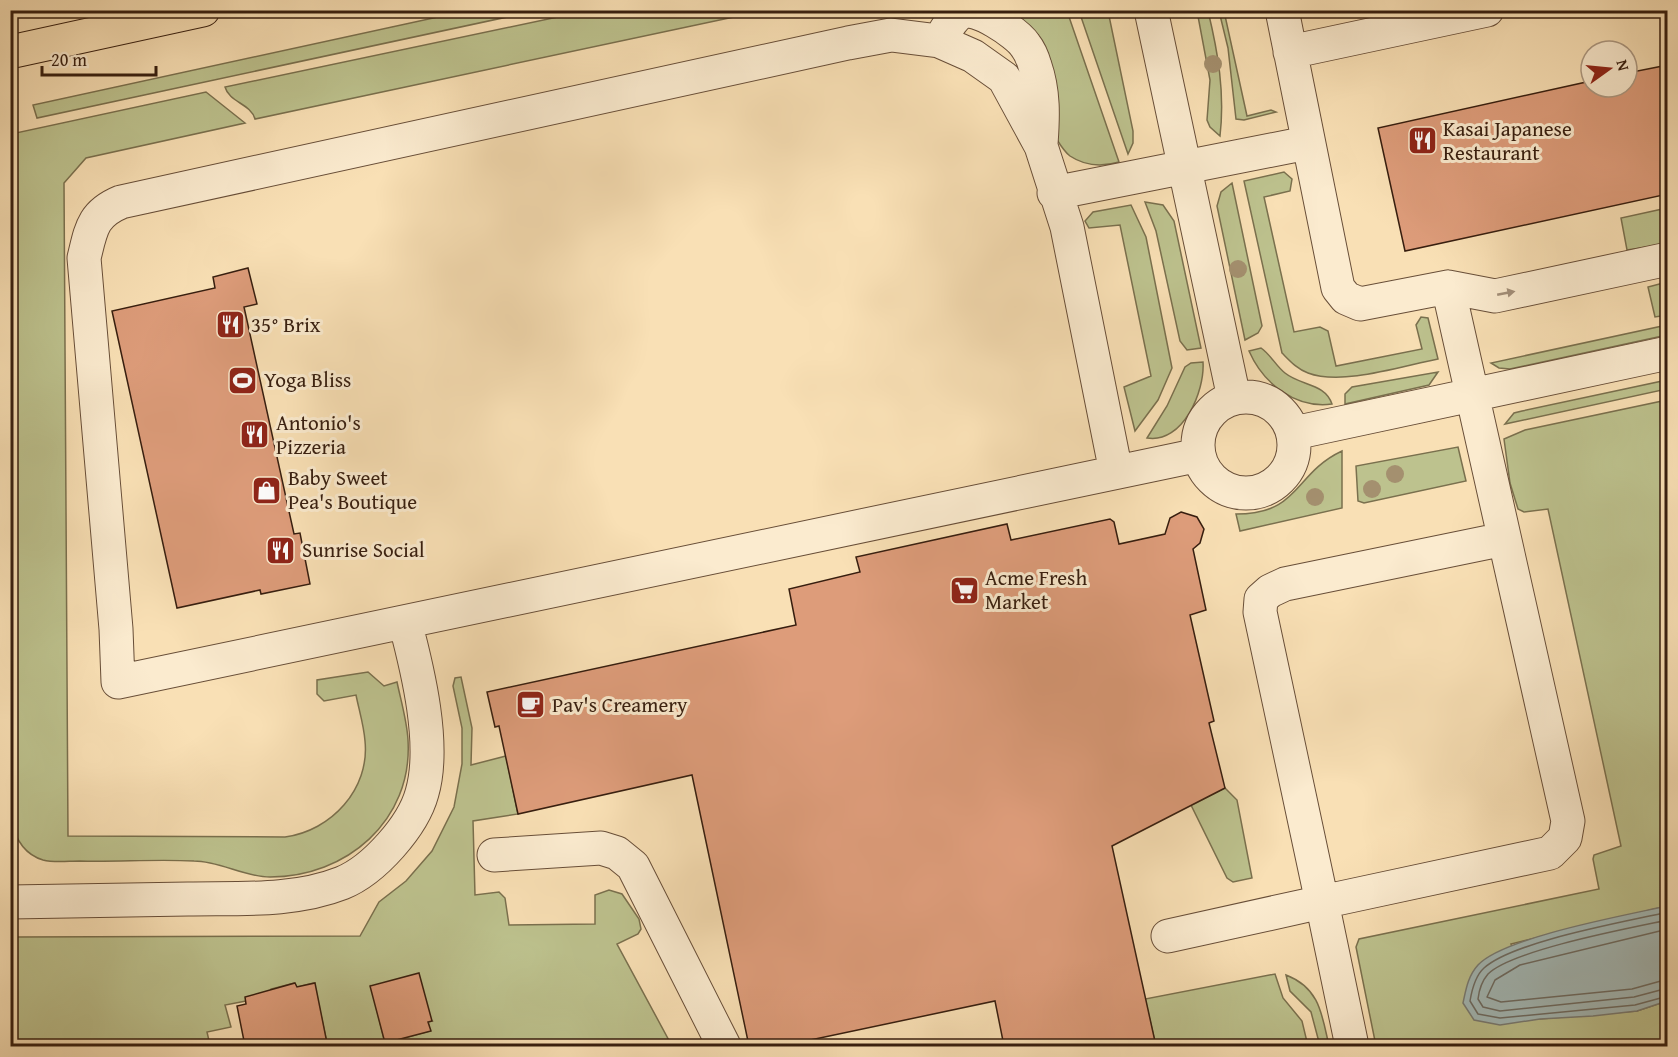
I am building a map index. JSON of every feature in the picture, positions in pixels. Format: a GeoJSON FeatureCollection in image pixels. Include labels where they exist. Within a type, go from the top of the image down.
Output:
{"type":"FeatureCollection","features":[{"type":"Feature","properties":{"kind":"main road"},"geometry":{"type":"LineString","coordinates":[[10,52],[203,10]]}},
{"type":"Feature","properties":{"kind":"lane"},"geometry":{"type":"LineString","coordinates":[[1151,10],[1234,398]]}},
{"type":"Feature","properties":{"kind":"lane"},"geometry":{"type":"LineString","coordinates":[[1282,10],[1338,288],[1346,298],[1360,304],[1449,287],[1495,296],[1668,259]]}},
{"type":"Feature","properties":{"kind":"lane"},"geometry":{"type":"LineString","coordinates":[[1290,52],[1487,10]]}},
{"type":"Feature","properties":{"kind":"lane"},"geometry":{"type":"LineString","coordinates":[[1116,472],[1067,227],[1054,193],[1041,146],[1004,78],[973,56],[939,41],[891,35],[132,200],[104,209],[92,227],[84,266],[116,629],[118,682],[1199,455]]}},
{"type":"Feature","properties":{"kind":"lane"},"geometry":{"type":"LineString","coordinates":[[1054,193],[1307,143]]}},
{"type":"Feature","properties":{"kind":"lane"},"geometry":{"type":"LineString","coordinates":[[1168,936],[1550,853],[1565,838],[1568,821],[1449,287]]}},
{"type":"Feature","properties":{"kind":"lane"},"geometry":{"type":"LineString","coordinates":[[1294,433],[1668,353]]}},
{"type":"Feature","properties":{"kind":"lane"},"geometry":{"type":"LineString","coordinates":[[1245,396],[1262,399],[1276,406],[1287,418],[1294,433],[1295,449],[1291,465],[1282,478],[1270,488],[1255,493],[1239,493],[1224,489],[1211,479],[1202,466],[1199,455],[1199,434],[1205,419],[1215,407],[1234,398],[1245,396]]}},
{"type":"Feature","properties":{"kind":"lane"},"geometry":{"type":"LineString","coordinates":[[1352,1047],[1260,612],[1261,599],[1270,591],[1285,584],[1504,538]]}},
{"type":"Feature","properties":{"kind":"lane"},"geometry":{"type":"LineString","coordinates":[[10,902],[256,898],[305,894],[344,882],[376,861],[404,829],[422,794],[427,750],[420,695],[405,622]]}},
{"type":"Feature","properties":{"kind":"lane"},"geometry":{"type":"LineString","coordinates":[[494,855],[601,848],[617,853],[633,866],[724,1047]]}},
{"type":"Feature","properties":{"kind":"green space"},"geometry":{"type":"Polygon","coordinates":[[[470,10],[535,11],[37,118],[33,105],[470,10]]]}},
{"type":"Feature","properties":{"kind":"green space"},"geometry":{"type":"Polygon","coordinates":[[[586,11],[762,11],[255,119],[249,110],[227,92],[225,87],[586,11]]]}},
{"type":"Feature","properties":{"kind":"green space"},"geometry":{"type":"Polygon","coordinates":[[[998,11],[1067,11],[1119,162],[1106,165],[1088,164],[1070,156],[1061,146],[1041,111],[998,11]]]}},
{"type":"Feature","properties":{"kind":"green space"},"geometry":{"type":"Polygon","coordinates":[[[1079,11],[1108,11],[1133,131],[1133,143],[1128,154],[1079,11]]]}},
{"type":"Feature","properties":{"kind":"green space"},"geometry":{"type":"Polygon","coordinates":[[[1197,11],[1208,11],[1215,42],[1222,104],[1220,136],[1210,127],[1207,120],[1210,80],[1197,11]]]}},
{"type":"Feature","properties":{"kind":"green space"},"geometry":{"type":"Polygon","coordinates":[[[1219,11],[1224,11],[1247,116],[1271,110],[1276,112],[1244,120],[1236,119],[1228,48],[1219,11]]]}},
{"type":"Feature","properties":{"kind":"green space"},"geometry":{"type":"Polygon","coordinates":[[[206,92],[245,123],[86,158],[64,183],[68,836],[285,837],[318,826],[332,817],[354,791],[365,759],[365,741],[356,695],[324,701],[317,694],[317,680],[368,672],[384,686],[397,682],[408,740],[407,769],[399,796],[387,819],[369,839],[348,855],[324,867],[298,874],[270,877],[194,861],[47,861],[30,854],[25,849],[15,833],[11,820],[11,134],[206,92]]]}},
{"type":"Feature","properties":{"kind":"green space"},"geometry":{"type":"Polygon","coordinates":[[[1284,172],[1292,179],[1290,191],[1264,197],[1294,332],[1320,327],[1328,331],[1336,366],[1422,349],[1416,325],[1421,317],[1428,318],[1438,359],[1372,374],[1338,377],[1308,373],[1282,353],[1244,181],[1284,172]]]}},
{"type":"Feature","properties":{"kind":"green space"},"geometry":{"type":"Polygon","coordinates":[[[1232,183],[1262,326],[1258,333],[1245,340],[1217,206],[1221,192],[1232,183]]]}},
{"type":"Feature","properties":{"kind":"green space"},"geometry":{"type":"Polygon","coordinates":[[[1145,202],[1163,205],[1174,221],[1201,348],[1187,350],[1180,341],[1156,231],[1145,202]]]}},
{"type":"Feature","properties":{"kind":"green space"},"geometry":{"type":"Polygon","coordinates":[[[1131,205],[1146,237],[1172,368],[1158,400],[1135,431],[1124,387],[1151,376],[1120,225],[1089,228],[1085,221],[1093,212],[1131,205]]]}},
{"type":"Feature","properties":{"kind":"green space"},"geometry":{"type":"Polygon","coordinates":[[[1667,208],[1667,244],[1627,250],[1621,218],[1667,208]]]}},
{"type":"Feature","properties":{"kind":"green space"},"geometry":{"type":"Polygon","coordinates":[[[1667,282],[1667,315],[1655,317],[1648,287],[1667,282]]]}},
{"type":"Feature","properties":{"kind":"green space"},"geometry":{"type":"Polygon","coordinates":[[[1667,325],[1667,335],[1510,369],[1499,368],[1491,363],[1667,325]]]}},
{"type":"Feature","properties":{"kind":"green space"},"geometry":{"type":"Polygon","coordinates":[[[1261,348],[1285,373],[1318,388],[1329,397],[1332,404],[1305,402],[1282,391],[1263,373],[1249,351],[1261,348]]]}},
{"type":"Feature","properties":{"kind":"green space"},"geometry":{"type":"Polygon","coordinates":[[[1203,362],[1203,374],[1196,400],[1181,424],[1171,433],[1160,438],[1147,438],[1167,406],[1185,367],[1191,363],[1203,362]]]}},
{"type":"Feature","properties":{"kind":"green space"},"geometry":{"type":"Polygon","coordinates":[[[1438,372],[1429,385],[1345,404],[1345,394],[1352,387],[1438,372]]]}},
{"type":"Feature","properties":{"kind":"green space"},"geometry":{"type":"Polygon","coordinates":[[[1667,380],[1667,389],[1505,424],[1514,413],[1667,380]]]}},
{"type":"Feature","properties":{"kind":"green space"},"geometry":{"type":"Polygon","coordinates":[[[1667,400],[1667,906],[1511,944],[1540,1019],[1637,1011],[1667,1001],[1667,1046],[1376,1046],[1356,947],[1359,939],[1599,889],[1594,855],[1621,846],[1548,509],[1524,512],[1518,509],[1510,483],[1504,439],[1525,430],[1667,400]]]}},
{"type":"Feature","properties":{"kind":"green space"},"geometry":{"type":"Polygon","coordinates":[[[1458,447],[1466,481],[1364,503],[1358,501],[1356,466],[1458,447]]]}},
{"type":"Feature","properties":{"kind":"green space"},"geometry":{"type":"Polygon","coordinates":[[[1342,451],[1342,508],[1240,531],[1236,514],[1257,512],[1285,500],[1326,460],[1342,451]]]}},
{"type":"Feature","properties":{"kind":"green space"},"geometry":{"type":"Polygon","coordinates":[[[461,677],[472,728],[471,765],[506,756],[518,814],[473,821],[475,895],[499,892],[505,898],[509,925],[595,924],[595,895],[609,890],[622,894],[639,919],[641,929],[638,934],[617,944],[672,1046],[323,1046],[327,1043],[314,983],[297,987],[294,983],[271,989],[271,992],[246,1001],[225,1005],[231,1027],[207,1032],[210,1045],[129,1043],[128,1046],[11,1046],[10,939],[14,937],[360,936],[379,902],[406,881],[432,851],[454,807],[462,764],[462,728],[453,686],[455,678],[461,677]],[[371,986],[385,1043],[430,1031],[428,1022],[432,1021],[371,986]]]}},
{"type":"Feature","properties":{"kind":"green space"},"geometry":{"type":"Polygon","coordinates":[[[1225,788],[1237,800],[1252,878],[1233,882],[1227,878],[1191,805],[1225,788]]]}},
{"type":"Feature","properties":{"kind":"green space"},"geometry":{"type":"Polygon","coordinates":[[[1275,974],[1283,998],[1302,1021],[1308,1046],[1156,1046],[1145,999],[1275,974]]]}},
{"type":"Feature","properties":{"kind":"green space"},"geometry":{"type":"Polygon","coordinates":[[[1286,975],[1306,987],[1313,995],[1321,1013],[1329,1046],[1320,1046],[1311,1012],[1290,991],[1286,975]]]}},
{"type":"Feature","properties":{"kind":"water"},"geometry":{"type":"Polygon","coordinates":[[[1667,906],[1667,1001],[1637,1011],[1540,1019],[1500,1025],[1474,1020],[1463,1003],[1468,983],[1478,965],[1513,945],[1567,928],[1667,906]]]}},
{"type":"Feature","properties":{"kind":"building"},"geometry":{"type":"Polygon","coordinates":[[[1668,65],[1668,194],[1405,251],[1378,128],[1579,84],[1579,99],[1639,99],[1639,71],[1668,65]]]}},
{"type":"Feature","properties":{"kind":"building"},"geometry":{"type":"Polygon","coordinates":[[[248,268],[257,304],[244,307],[294,534],[300,533],[310,584],[261,594],[260,590],[177,608],[112,311],[215,288],[213,277],[248,268]]]}},
{"type":"Feature","properties":{"kind":"building"},"geometry":{"type":"Polygon","coordinates":[[[1181,512],[1197,517],[1204,529],[1200,543],[1193,549],[1206,610],[1190,615],[1214,721],[1209,723],[1225,788],[1112,846],[1156,1046],[1004,1046],[995,1001],[782,1046],[749,1046],[692,775],[518,814],[499,726],[495,727],[487,692],[796,625],[789,589],[860,572],[856,557],[1007,524],[1011,540],[1110,519],[1114,522],[1119,544],[1165,534],[1170,518],[1181,512]]]}},
{"type":"Feature","properties":{"kind":"building"},"geometry":{"type":"Polygon","coordinates":[[[419,973],[432,1021],[428,1022],[431,1031],[385,1043],[370,986],[419,973]]]}},
{"type":"Feature","properties":{"kind":"building"},"geometry":{"type":"Polygon","coordinates":[[[295,983],[297,987],[315,983],[327,1043],[323,1046],[245,1046],[237,1006],[246,1004],[245,997],[295,983]]]}},
{"type":"Feature","properties":{"kind":"place","name":"Kasai Japanese Restaurant"},"geometry":{"type":"Point","coordinates":[1422,141]}},
{"type":"Feature","properties":{"kind":"place","name":"35° Brix"},"geometry":{"type":"Point","coordinates":[230,325]}},
{"type":"Feature","properties":{"kind":"place","name":"Yoga Bliss"},"geometry":{"type":"Point","coordinates":[243,380]}},
{"type":"Feature","properties":{"kind":"place","name":"Antonio's Pizzeria"},"geometry":{"type":"Point","coordinates":[255,435]}},
{"type":"Feature","properties":{"kind":"place","name":"Baby Sweet Pea's Boutique"},"geometry":{"type":"Point","coordinates":[267,490]}},
{"type":"Feature","properties":{"kind":"place","name":"Sunrise Social"},"geometry":{"type":"Point","coordinates":[281,550]}},
{"type":"Feature","properties":{"kind":"place","name":"Acme Fresh Market"},"geometry":{"type":"Point","coordinates":[964,590]}},
{"type":"Feature","properties":{"kind":"place","name":"Pav's Creamery"},"geometry":{"type":"Point","coordinates":[531,705]}}]}
